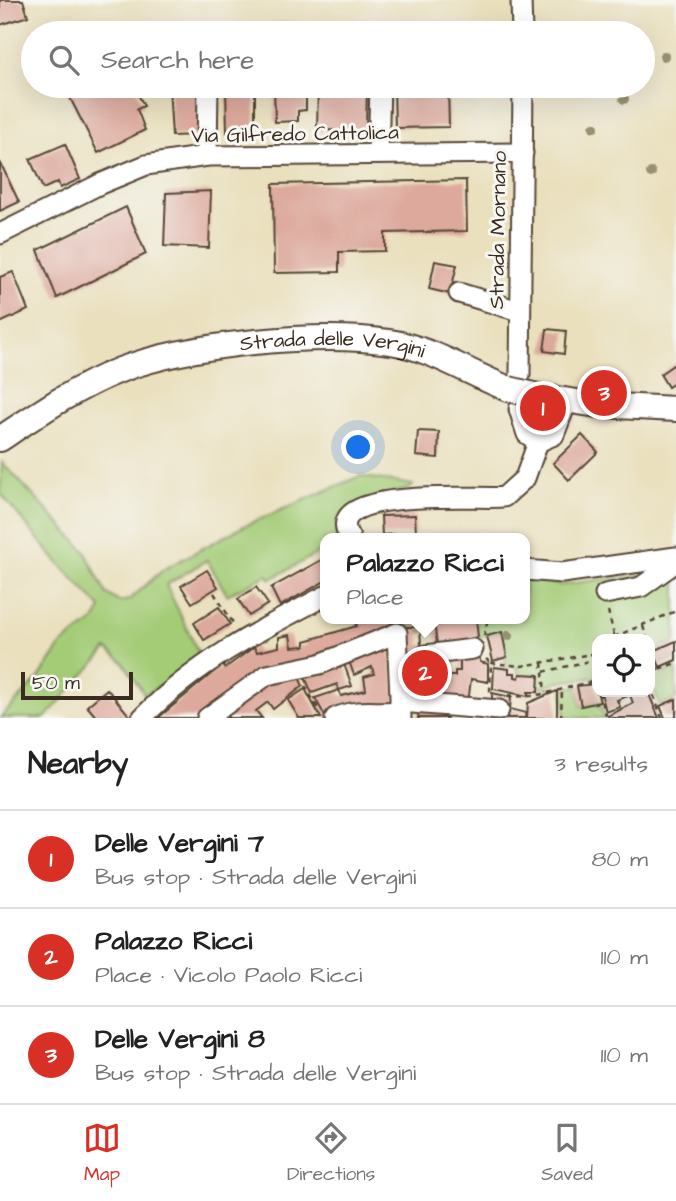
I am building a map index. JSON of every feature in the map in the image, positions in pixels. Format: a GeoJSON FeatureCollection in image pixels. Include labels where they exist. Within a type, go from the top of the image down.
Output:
{"type":"FeatureCollection","features":[{"type":"Feature","properties":{"kind":"main road","name":"Strada delle Vergini"},"geometry":{"type":"LineString","coordinates":[[0,439],[70,393],[122,369],[223,347],[295,340],[390,342],[420,350],[521,392],[567,401],[643,409],[676,409]]}},
{"type":"Feature","properties":{"kind":"street"},"geometry":{"type":"LineString","coordinates":[[521,0],[522,21]]}},
{"type":"Feature","properties":{"kind":"street"},"geometry":{"type":"LineString","coordinates":[[207,156],[208,98]]}},
{"type":"Feature","properties":{"kind":"street"},"geometry":{"type":"LineString","coordinates":[[378,155],[380,98]]}},
{"type":"Feature","properties":{"kind":"street","name":"Strada Mornano"},"geometry":{"type":"LineString","coordinates":[[523,98],[519,312],[521,392],[527,434],[538,442]]}},
{"type":"Feature","properties":{"kind":"street","name":"Via Gilfredo Cattolica"},"geometry":{"type":"LineString","coordinates":[[0,234],[100,184],[146,165],[207,156],[523,153]]}},
{"type":"Feature","properties":{"kind":"street"},"geometry":{"type":"LineString","coordinates":[[459,293],[519,312]]}},
{"type":"Feature","properties":{"kind":"street"},"geometry":{"type":"LineString","coordinates":[[347,533],[347,523],[354,514],[375,503],[441,496],[504,497],[525,478],[538,442],[554,435],[567,401]]}},
{"type":"Feature","properties":{"kind":"street"},"geometry":{"type":"LineString","coordinates":[[530,570],[562,573],[676,560]]}},
{"type":"Feature","properties":{"kind":"street"},"geometry":{"type":"LineString","coordinates":[[604,594],[641,587],[676,560]]}},
{"type":"Feature","properties":{"kind":"street"},"geometry":{"type":"LineString","coordinates":[[142,718],[170,692],[243,638],[320,599]]}},
{"type":"Feature","properties":{"kind":"street"},"geometry":{"type":"LineString","coordinates":[[207,718],[276,670],[298,670],[397,633],[401,710]]}},
{"type":"Feature","properties":{"kind":"street"},"geometry":{"type":"LineString","coordinates":[[398,657],[424,656],[479,644]]}},
{"type":"Feature","properties":{"kind":"street"},"geometry":{"type":"LineString","coordinates":[[335,718],[358,710],[380,713],[493,703]]}},
{"type":"Feature","properties":{"kind":"path"},"geometry":{"type":"LineString","coordinates":[[214,593],[243,638]]}},
{"type":"Feature","properties":{"kind":"path"},"geometry":{"type":"LineString","coordinates":[[604,594],[614,634]]}},
{"type":"Feature","properties":{"kind":"path"},"geometry":{"type":"LineString","coordinates":[[624,634],[676,611]]}},
{"type":"Feature","properties":{"kind":"path"},"geometry":{"type":"LineString","coordinates":[[479,644],[486,624]]}},
{"type":"Feature","properties":{"kind":"path"},"geometry":{"type":"LineString","coordinates":[[643,625],[646,634]]}},
{"type":"Feature","properties":{"kind":"path"},"geometry":{"type":"LineString","coordinates":[[592,654],[522,666],[491,663],[493,703],[592,683]]}},
{"type":"Feature","properties":{"kind":"path"},"geometry":{"type":"LineString","coordinates":[[543,672],[592,660]]}},
{"type":"Feature","properties":{"kind":"path"},"geometry":{"type":"LineString","coordinates":[[655,661],[658,670]]}},
{"type":"Feature","properties":{"kind":"path"},"geometry":{"type":"LineString","coordinates":[[542,663],[545,693]]}},
{"type":"Feature","properties":{"kind":"path"},"geometry":{"type":"LineString","coordinates":[[655,671],[676,663]]}},
{"type":"Feature","properties":{"kind":"path"},"geometry":{"type":"LineString","coordinates":[[298,670],[323,718]]}},
{"type":"Feature","properties":{"kind":"path"},"geometry":{"type":"LineString","coordinates":[[561,718],[562,688]]}},
{"type":"Feature","properties":{"kind":"path"},"geometry":{"type":"LineString","coordinates":[[601,697],[607,718]]}},
{"type":"Feature","properties":{"kind":"path"},"geometry":{"type":"LineString","coordinates":[[654,697],[662,718]]}},
{"type":"Feature","properties":{"kind":"green space"},"geometry":{"type":"Polygon","coordinates":[[[2,462],[85,551],[106,593],[119,602],[129,600],[164,569],[244,526],[360,476],[413,485],[411,488],[370,499],[349,509],[337,522],[337,533],[320,533],[320,552],[271,579],[267,575],[227,595],[207,560],[166,585],[201,658],[145,695],[123,662],[107,649],[45,718],[0,718],[38,679],[63,643],[95,620],[101,608],[53,557],[0,493],[2,462]]]}},
{"type":"Feature","properties":{"kind":"green space"},"geometry":{"type":"Polygon","coordinates":[[[676,568],[676,641],[655,650],[655,634],[592,634],[592,678],[558,682],[538,689],[538,675],[518,674],[518,668],[506,666],[502,632],[478,637],[477,624],[530,624],[530,580],[560,585],[640,574],[651,588],[676,568]]]}},
{"type":"Feature","properties":{"kind":"green space"},"geometry":{"type":"Polygon","coordinates":[[[403,624],[435,624],[435,630],[420,632],[420,627],[404,627],[403,624]]]}},
{"type":"Feature","properties":{"kind":"green space"},"geometry":{"type":"Polygon","coordinates":[[[676,668],[676,699],[660,706],[655,692],[655,676],[676,668]]]}},
{"type":"Feature","properties":{"kind":"green space"},"geometry":{"type":"Polygon","coordinates":[[[577,686],[581,706],[600,702],[604,718],[565,718],[563,689],[577,686]]]}},
{"type":"Feature","properties":{"kind":"building"},"geometry":{"type":"Polygon","coordinates":[[[0,0],[23,0],[28,16],[0,25],[0,0]]]}},
{"type":"Feature","properties":{"kind":"building"},"geometry":{"type":"Polygon","coordinates":[[[70,98],[140,98],[144,106],[137,109],[145,130],[98,153],[70,98]]]}},
{"type":"Feature","properties":{"kind":"building"},"geometry":{"type":"Polygon","coordinates":[[[170,98],[199,98],[199,135],[172,136],[170,98]]]}},
{"type":"Feature","properties":{"kind":"building"},"geometry":{"type":"Polygon","coordinates":[[[226,98],[255,98],[255,133],[227,133],[226,98]]]}},
{"type":"Feature","properties":{"kind":"building"},"geometry":{"type":"Polygon","coordinates":[[[274,98],[306,98],[306,110],[298,111],[298,121],[275,122],[274,98]]]}},
{"type":"Feature","properties":{"kind":"building"},"geometry":{"type":"Polygon","coordinates":[[[318,98],[367,98],[366,131],[317,130],[318,98]]]}},
{"type":"Feature","properties":{"kind":"building"},"geometry":{"type":"Polygon","coordinates":[[[394,98],[448,98],[449,127],[395,128],[394,98]]]}},
{"type":"Feature","properties":{"kind":"building"},"geometry":{"type":"Polygon","coordinates":[[[65,144],[80,179],[60,188],[58,182],[43,189],[30,159],[65,144]]]}},
{"type":"Feature","properties":{"kind":"building"},"geometry":{"type":"Polygon","coordinates":[[[0,162],[19,202],[0,211],[0,162]]]}},
{"type":"Feature","properties":{"kind":"building"},"geometry":{"type":"Polygon","coordinates":[[[466,180],[467,231],[385,233],[385,251],[339,252],[339,272],[274,273],[273,184],[466,180]]]}},
{"type":"Feature","properties":{"kind":"building"},"geometry":{"type":"Polygon","coordinates":[[[211,191],[209,248],[164,246],[166,193],[211,191]]]}},
{"type":"Feature","properties":{"kind":"building"},"geometry":{"type":"Polygon","coordinates":[[[126,207],[146,254],[57,298],[38,250],[126,207]]]}},
{"type":"Feature","properties":{"kind":"building"},"geometry":{"type":"Polygon","coordinates":[[[435,261],[457,265],[450,294],[429,289],[435,261]]]}},
{"type":"Feature","properties":{"kind":"building"},"geometry":{"type":"Polygon","coordinates":[[[13,272],[28,310],[0,323],[0,277],[13,272]]]}},
{"type":"Feature","properties":{"kind":"building"},"geometry":{"type":"Polygon","coordinates":[[[547,329],[566,331],[564,354],[544,351],[547,329]]]}},
{"type":"Feature","properties":{"kind":"building"},"geometry":{"type":"Polygon","coordinates":[[[676,363],[676,382],[668,387],[660,374],[676,363]]]}},
{"type":"Feature","properties":{"kind":"building"},"geometry":{"type":"Polygon","coordinates":[[[418,431],[439,432],[438,458],[416,456],[418,431]]]}},
{"type":"Feature","properties":{"kind":"building"},"geometry":{"type":"Polygon","coordinates":[[[582,435],[598,452],[569,480],[553,463],[582,435]]]}},
{"type":"Feature","properties":{"kind":"building"},"geometry":{"type":"Polygon","coordinates":[[[415,515],[416,533],[382,533],[381,516],[415,515]]]}},
{"type":"Feature","properties":{"kind":"building"},"geometry":{"type":"Polygon","coordinates":[[[320,561],[320,584],[280,606],[271,588],[320,561]]]}},
{"type":"Feature","properties":{"kind":"building"},"geometry":{"type":"Polygon","coordinates":[[[207,570],[218,587],[192,603],[181,586],[207,570]]]}},
{"type":"Feature","properties":{"kind":"building"},"geometry":{"type":"Polygon","coordinates":[[[256,587],[268,604],[249,616],[238,599],[256,587]]]}},
{"type":"Feature","properties":{"kind":"building"},"geometry":{"type":"Polygon","coordinates":[[[219,607],[230,624],[204,640],[194,623],[219,607]]]}},
{"type":"Feature","properties":{"kind":"building"},"geometry":{"type":"Polygon","coordinates":[[[356,624],[392,624],[393,627],[200,718],[158,718],[222,665],[225,668],[254,647],[257,652],[279,647],[279,637],[290,635],[292,647],[305,646],[305,641],[357,626],[356,624]]]}},
{"type":"Feature","properties":{"kind":"building"},"geometry":{"type":"Polygon","coordinates":[[[434,624],[477,624],[478,637],[465,640],[465,647],[438,651],[434,624]]]}},
{"type":"Feature","properties":{"kind":"building"},"geometry":{"type":"Polygon","coordinates":[[[404,627],[420,627],[421,645],[426,645],[426,658],[435,658],[435,664],[441,664],[441,657],[479,651],[480,662],[488,664],[488,682],[471,679],[468,703],[405,698],[402,660],[421,659],[421,653],[406,654],[404,627]],[[447,661],[447,676],[455,676],[455,671],[460,671],[460,661],[447,661]]]}},
{"type":"Feature","properties":{"kind":"building"},"geometry":{"type":"Polygon","coordinates":[[[502,632],[507,657],[493,661],[487,636],[502,632]]]}},
{"type":"Feature","properties":{"kind":"building"},"geometry":{"type":"Polygon","coordinates":[[[389,639],[397,708],[326,718],[315,698],[339,690],[337,684],[312,693],[303,673],[389,639]],[[349,661],[344,664],[352,686],[339,690],[341,696],[366,690],[364,677],[374,674],[372,667],[354,675],[349,661]]]}},
{"type":"Feature","properties":{"kind":"building"},"geometry":{"type":"Polygon","coordinates":[[[676,641],[676,660],[660,667],[655,650],[676,641]]]}},
{"type":"Feature","properties":{"kind":"building"},"geometry":{"type":"Polygon","coordinates":[[[494,667],[509,669],[509,673],[515,673],[515,677],[519,678],[520,674],[539,675],[538,692],[528,692],[528,696],[493,689],[494,667]]]}},
{"type":"Feature","properties":{"kind":"building"},"geometry":{"type":"Polygon","coordinates":[[[297,673],[303,686],[273,709],[268,702],[256,711],[262,718],[228,718],[222,711],[271,676],[297,673]]]}},
{"type":"Feature","properties":{"kind":"building"},"geometry":{"type":"Polygon","coordinates":[[[592,684],[592,697],[599,697],[600,702],[581,706],[577,686],[592,684]]]}},
{"type":"Feature","properties":{"kind":"building"},"geometry":{"type":"Polygon","coordinates":[[[107,689],[129,715],[125,718],[97,718],[87,706],[107,689]]]}},
{"type":"Feature","properties":{"kind":"building"},"geometry":{"type":"Polygon","coordinates":[[[305,689],[321,718],[299,718],[288,700],[305,689]]]}},
{"type":"Feature","properties":{"kind":"building"},"geometry":{"type":"Polygon","coordinates":[[[557,691],[557,718],[527,718],[528,703],[557,691]]]}},
{"type":"Feature","properties":{"kind":"building"},"geometry":{"type":"Polygon","coordinates":[[[492,693],[511,697],[510,709],[526,713],[525,718],[506,718],[507,709],[492,707],[492,693]]]}},
{"type":"Feature","properties":{"kind":"building"},"geometry":{"type":"Polygon","coordinates":[[[602,697],[625,697],[617,700],[620,707],[606,712],[602,697]]]}},
{"type":"Feature","properties":{"kind":"building"},"geometry":{"type":"Polygon","coordinates":[[[631,697],[650,697],[659,718],[609,718],[608,716],[633,703],[631,697]]]}},
{"type":"Feature","properties":{"kind":"building"},"geometry":{"type":"Polygon","coordinates":[[[676,699],[676,718],[665,718],[660,706],[676,699]]]}},
{"type":"Feature","properties":{"kind":"building"},"geometry":{"type":"Polygon","coordinates":[[[420,707],[448,708],[447,718],[418,718],[420,707]]]}},
{"type":"Feature","properties":{"kind":"place","name":"Delle Vergini 8"},"geometry":{"type":"Point","coordinates":[604,393]}},
{"type":"Feature","properties":{"kind":"place","name":"Delle Vergini 7"},"geometry":{"type":"Point","coordinates":[543,408]}},
{"type":"Feature","properties":{"kind":"place","name":"Palazzo Ricci"},"geometry":{"type":"Point","coordinates":[425,673]}}]}
